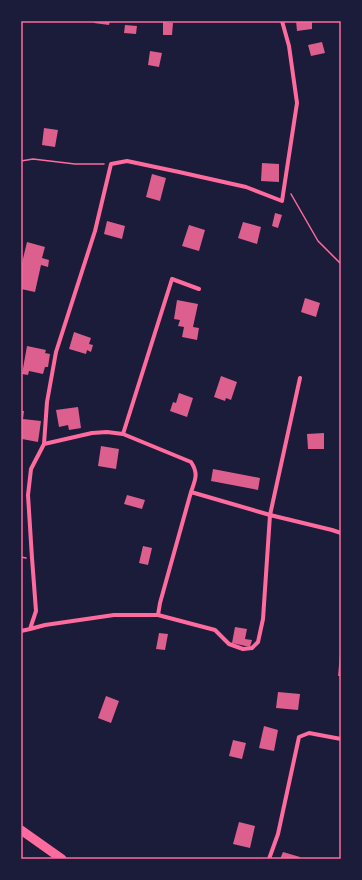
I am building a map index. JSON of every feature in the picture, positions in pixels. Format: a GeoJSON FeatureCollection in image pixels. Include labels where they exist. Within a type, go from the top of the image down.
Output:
{"type":"FeatureCollection","features":[{"type":"Feature","properties":{"kind":"main road"},"geometry":{"type":"LineString","coordinates":[[21,830],[62,859]]}},
{"type":"Feature","properties":{"kind":"street"},"geometry":{"type":"LineString","coordinates":[[30,629],[36,611],[28,496],[31,469],[44,444],[47,402],[56,352],[95,231],[112,164],[127,162],[179,172],[246,187],[282,201],[297,103],[289,46],[282,21]]}},
{"type":"Feature","properties":{"kind":"street"},"geometry":{"type":"LineString","coordinates":[[123,434],[172,279],[199,289]]}},
{"type":"Feature","properties":{"kind":"street"},"geometry":{"type":"LineString","coordinates":[[21,631],[114,615],[158,616],[215,630],[228,644],[243,649],[252,648],[258,642],[263,619],[270,515],[300,378]]}},
{"type":"Feature","properties":{"kind":"street"},"geometry":{"type":"LineString","coordinates":[[44,444],[92,433],[107,432],[123,434],[191,462],[196,469],[196,477],[160,603],[158,616]]}},
{"type":"Feature","properties":{"kind":"street"},"geometry":{"type":"LineString","coordinates":[[191,492],[270,515],[341,533]]}},
{"type":"Feature","properties":{"kind":"street"},"geometry":{"type":"LineString","coordinates":[[269,859],[278,834],[299,737],[309,733],[341,739]]}},
{"type":"Feature","properties":{"kind":"path"},"geometry":{"type":"LineString","coordinates":[[21,161],[33,159],[75,164],[112,164]]}},
{"type":"Feature","properties":{"kind":"path"},"geometry":{"type":"LineString","coordinates":[[284,184],[318,240],[341,264]]}},
{"type":"Feature","properties":{"kind":"building"},"geometry":{"type":"Polygon","coordinates":[[[94,21],[110,21],[109,25],[94,23],[94,21]]]}},
{"type":"Feature","properties":{"kind":"building"},"geometry":{"type":"Polygon","coordinates":[[[296,21],[312,21],[312,29],[297,31],[296,21]]]}},
{"type":"Feature","properties":{"kind":"building"},"geometry":{"type":"Polygon","coordinates":[[[163,22],[173,23],[172,35],[163,35],[163,22]]]}},
{"type":"Feature","properties":{"kind":"building"},"geometry":{"type":"Polygon","coordinates":[[[125,25],[137,26],[136,34],[124,33],[125,25]]]}},
{"type":"Feature","properties":{"kind":"building"},"geometry":{"type":"Polygon","coordinates":[[[322,42],[325,53],[311,56],[308,45],[322,42]]]}},
{"type":"Feature","properties":{"kind":"building"},"geometry":{"type":"Polygon","coordinates":[[[150,51],[162,53],[159,67],[148,65],[150,51]]]}},
{"type":"Feature","properties":{"kind":"building"},"geometry":{"type":"Polygon","coordinates":[[[44,128],[58,130],[55,147],[42,145],[44,128]]]}},
{"type":"Feature","properties":{"kind":"building"},"geometry":{"type":"Polygon","coordinates":[[[262,163],[279,164],[279,182],[261,181],[262,163]]]}},
{"type":"Feature","properties":{"kind":"building"},"geometry":{"type":"Polygon","coordinates":[[[152,174],[166,178],[160,201],[146,197],[152,174]]]}},
{"type":"Feature","properties":{"kind":"building"},"geometry":{"type":"Polygon","coordinates":[[[275,213],[282,215],[278,228],[272,226],[275,213]]]}},
{"type":"Feature","properties":{"kind":"building"},"geometry":{"type":"Polygon","coordinates":[[[107,221],[125,226],[122,239],[104,234],[107,221]]]}},
{"type":"Feature","properties":{"kind":"building"},"geometry":{"type":"Polygon","coordinates":[[[243,222],[261,227],[257,244],[238,238],[243,222]]]}},
{"type":"Feature","properties":{"kind":"building"},"geometry":{"type":"Polygon","coordinates":[[[189,225],[205,230],[199,251],[182,246],[189,225]]]}},
{"type":"Feature","properties":{"kind":"building"},"geometry":{"type":"Polygon","coordinates":[[[27,242],[45,247],[42,258],[49,260],[48,267],[41,265],[35,292],[21,289],[21,267],[27,242]]]}},
{"type":"Feature","properties":{"kind":"building"},"geometry":{"type":"Polygon","coordinates":[[[305,298],[320,303],[316,317],[301,312],[305,298]]]}},
{"type":"Feature","properties":{"kind":"building"},"geometry":{"type":"Polygon","coordinates":[[[177,300],[198,304],[193,327],[199,328],[197,340],[182,337],[184,327],[178,326],[180,320],[174,319],[177,300]]]}},
{"type":"Feature","properties":{"kind":"building"},"geometry":{"type":"Polygon","coordinates":[[[74,332],[91,338],[89,344],[93,345],[91,352],[87,350],[86,354],[69,349],[74,332]]]}},
{"type":"Feature","properties":{"kind":"building"},"geometry":{"type":"Polygon","coordinates":[[[27,346],[46,350],[45,353],[50,354],[48,367],[45,367],[43,374],[29,371],[28,375],[22,374],[27,346]]]}},
{"type":"Feature","properties":{"kind":"building"},"geometry":{"type":"Polygon","coordinates":[[[221,376],[237,382],[231,400],[226,398],[225,401],[214,397],[221,376]]]}},
{"type":"Feature","properties":{"kind":"building"},"geometry":{"type":"Polygon","coordinates":[[[179,393],[193,398],[187,417],[170,411],[173,402],[176,403],[179,393]]]}},
{"type":"Feature","properties":{"kind":"building"},"geometry":{"type":"Polygon","coordinates":[[[78,407],[81,428],[69,430],[68,425],[59,427],[56,410],[78,407]]]}},
{"type":"Feature","properties":{"kind":"building"},"geometry":{"type":"Polygon","coordinates":[[[21,411],[24,411],[23,419],[41,421],[38,442],[22,439],[21,411]]]}},
{"type":"Feature","properties":{"kind":"building"},"geometry":{"type":"Polygon","coordinates":[[[324,433],[324,449],[308,449],[307,434],[324,433]]]}},
{"type":"Feature","properties":{"kind":"building"},"geometry":{"type":"Polygon","coordinates":[[[101,446],[119,449],[116,469],[98,466],[101,446]]]}},
{"type":"Feature","properties":{"kind":"building"},"geometry":{"type":"Polygon","coordinates":[[[213,469],[260,478],[258,490],[211,481],[213,469]]]}},
{"type":"Feature","properties":{"kind":"building"},"geometry":{"type":"Polygon","coordinates":[[[127,495],[145,500],[142,509],[124,504],[127,495]]]}},
{"type":"Feature","properties":{"kind":"building"},"geometry":{"type":"Polygon","coordinates":[[[143,546],[152,548],[148,565],[139,563],[143,546]]]}},
{"type":"Feature","properties":{"kind":"building"},"geometry":{"type":"Polygon","coordinates":[[[235,627],[247,629],[245,639],[252,640],[250,647],[232,643],[235,627]]]}},
{"type":"Feature","properties":{"kind":"building"},"geometry":{"type":"Polygon","coordinates":[[[159,633],[168,634],[165,650],[156,649],[159,633]]]}},
{"type":"Feature","properties":{"kind":"building"},"geometry":{"type":"Polygon","coordinates":[[[340,654],[341,676],[338,676],[340,654]]]}},
{"type":"Feature","properties":{"kind":"building"},"geometry":{"type":"Polygon","coordinates":[[[278,692],[300,694],[298,710],[276,708],[278,692]]]}},
{"type":"Feature","properties":{"kind":"building"},"geometry":{"type":"Polygon","coordinates":[[[106,696],[119,701],[111,723],[98,718],[106,696]]]}},
{"type":"Feature","properties":{"kind":"building"},"geometry":{"type":"Polygon","coordinates":[[[264,726],[278,730],[274,751],[259,748],[264,726]]]}},
{"type":"Feature","properties":{"kind":"building"},"geometry":{"type":"Polygon","coordinates":[[[233,740],[246,743],[242,759],[229,756],[233,740]]]}},
{"type":"Feature","properties":{"kind":"building"},"geometry":{"type":"Polygon","coordinates":[[[239,822],[255,826],[250,848],[233,844],[239,822]]]}},
{"type":"Feature","properties":{"kind":"building"},"geometry":{"type":"Polygon","coordinates":[[[283,852],[300,857],[299,859],[280,859],[283,852]]]}}]}
